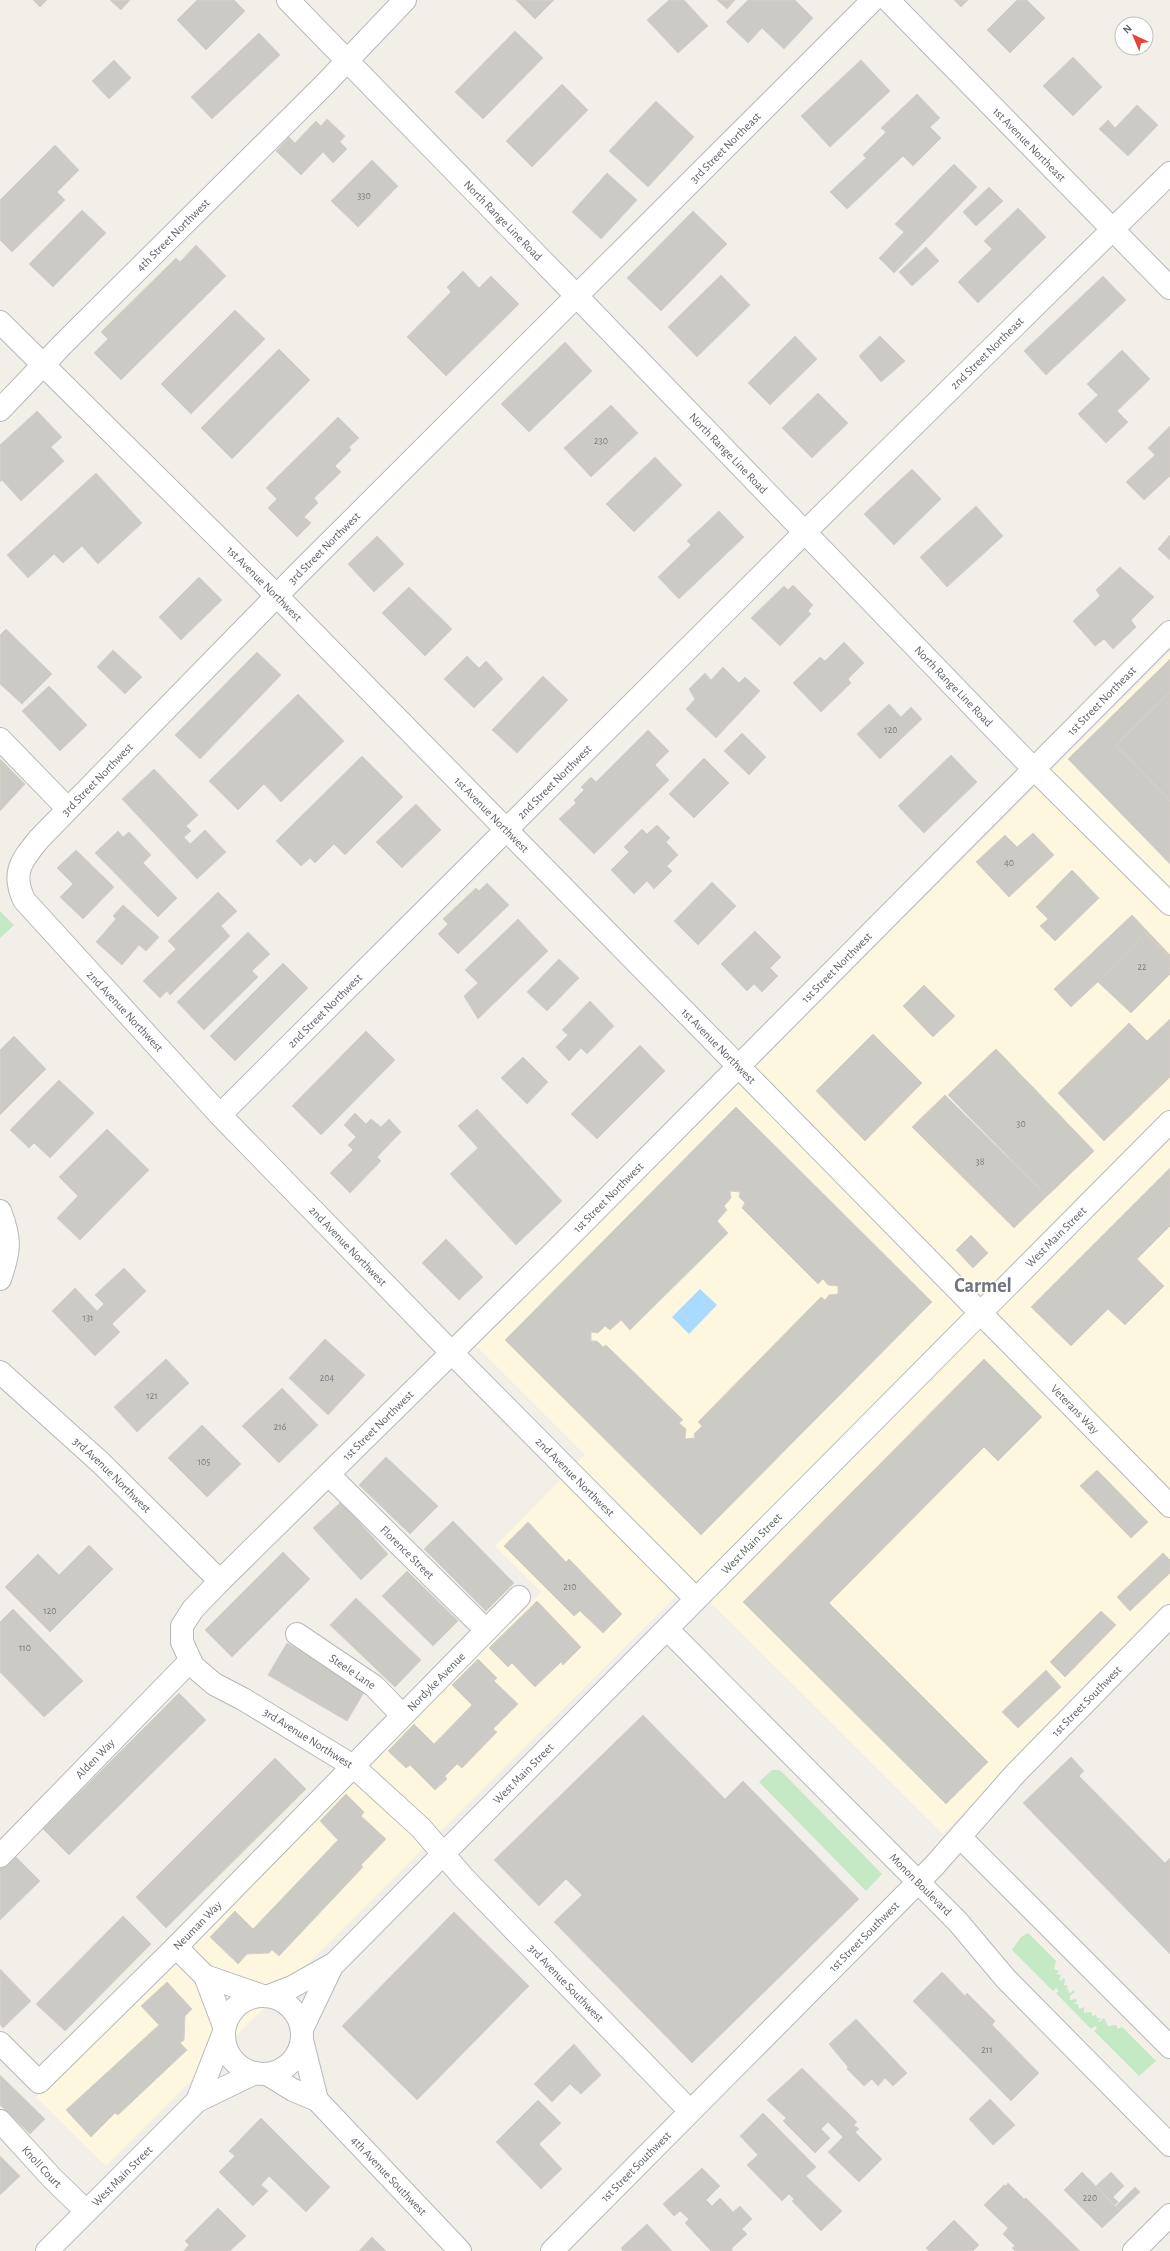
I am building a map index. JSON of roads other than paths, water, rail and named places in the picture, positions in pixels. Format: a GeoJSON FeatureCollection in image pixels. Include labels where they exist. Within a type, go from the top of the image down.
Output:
{"type":"FeatureCollection","features":[{"type":"Feature","properties":{"kind":"street","name":"North Range Line Road"},"geometry":{"type":"LineString","coordinates":[[288,0],[577,295],[804,533],[1034,769],[1170,904]]}},
{"type":"Feature","properties":{"kind":"street","name":"4th Street Northwest"},"geometry":{"type":"LineString","coordinates":[[0,410],[405,0]]}},
{"type":"Feature","properties":{"kind":"street","name":"3rd Street Northeast"},"geometry":{"type":"LineString","coordinates":[[577,295],[873,0]]}},
{"type":"Feature","properties":{"kind":"street","name":"1st Avenue Northeast"},"geometry":{"type":"LineString","coordinates":[[888,0],[1170,288]]}},
{"type":"Feature","properties":{"kind":"street","name":"2nd Street Northeast"},"geometry":{"type":"LineString","coordinates":[[804,533],[1170,173]]}},
{"type":"Feature","properties":{"kind":"street","name":"3rd Street Northwest"},"geometry":{"type":"LineString","coordinates":[[17,879],[24,857],[68,810],[277,596],[577,295]]}},
{"type":"Feature","properties":{"kind":"street","name":"1st Avenue Northwest"},"geometry":{"type":"LineString","coordinates":[[0,322],[277,596],[980,1311]]}},
{"type":"Feature","properties":{"kind":"street","name":"2nd Street Northwest"},"geometry":{"type":"LineString","coordinates":[[220,1115],[804,533]]}},
{"type":"Feature","properties":{"kind":"street","name":"1st Street Northeast"},"geometry":{"type":"LineString","coordinates":[[1034,769],[1170,632]]}},
{"type":"Feature","properties":{"kind":"street"},"geometry":{"type":"LineString","coordinates":[[0,739],[68,810]]}},
{"type":"Feature","properties":{"kind":"street","name":"1st Street Northwest"},"geometry":{"type":"LineString","coordinates":[[182,1626],[192,1609],[452,1353],[1034,769]]}},
{"type":"Feature","properties":{"kind":"street","name":"2nd Avenue Northwest"},"geometry":{"type":"LineString","coordinates":[[17,879],[19,891],[28,905],[220,1115],[452,1353],[696,1599]]}},
{"type":"Feature","properties":{"kind":"street","name":"West Main Street"},"geometry":{"type":"LineString","coordinates":[[264,1995],[292,1987],[332,1966],[980,1311],[1170,1122]]}},
{"type":"Feature","properties":{"kind":"street"},"geometry":{"type":"LineString","coordinates":[[0,1211],[8,1234],[8,1257],[0,1280]]}},
{"type":"Feature","properties":{"kind":"street","name":"Veterans Way"},"geometry":{"type":"LineString","coordinates":[[980,1311],[1170,1506]]}},
{"type":"Feature","properties":{"kind":"street","name":"3rd Avenue Northwest"},"geometry":{"type":"LineString","coordinates":[[0,1372],[102,1463],[220,1581]]}},
{"type":"Feature","properties":{"kind":"street","name":"Florence Street"},"geometry":{"type":"LineString","coordinates":[[329,1475],[486,1630]]}},
{"type":"Feature","properties":{"kind":"street","name":"Nordyke Avenue"},"geometry":{"type":"LineString","coordinates":[[353,1766],[519,1597]]}},
{"type":"Feature","properties":{"kind":"street","name":"1st Street Southwest"},"geometry":{"type":"LineString","coordinates":[[552,2251],[918,1882],[1015,1774],[1170,1616]]}},
{"type":"Feature","properties":{"kind":"street","name":"3rd Avenue Northwest"},"geometry":{"type":"LineString","coordinates":[[182,1626],[182,1642],[190,1661],[214,1684],[243,1699],[353,1766],[421,1828],[444,1853]]}},
{"type":"Feature","properties":{"kind":"street","name":"Monon Boulevard"},"geometry":{"type":"LineString","coordinates":[[667,1629],[958,1922],[1006,1979],[1170,2145]]}},
{"type":"Feature","properties":{"kind":"street","name":"Steele Lane"},"geometry":{"type":"LineString","coordinates":[[296,1634],[374,1686],[402,1715]]}},
{"type":"Feature","properties":{"kind":"street","name":"Alden Way"},"geometry":{"type":"LineString","coordinates":[[0,1856],[190,1661]]}},
{"type":"Feature","properties":{"kind":"street","name":"Neuman Way"},"geometry":{"type":"LineString","coordinates":[[0,2043],[39,2082],[176,1947],[353,1766]]}},
{"type":"Feature","properties":{"kind":"street"},"geometry":{"type":"LineString","coordinates":[[960,1837],[1170,2046]]}},
{"type":"Feature","properties":{"kind":"street","name":"3rd Avenue Southwest"},"geometry":{"type":"LineString","coordinates":[[444,1853],[463,1877],[690,2111]]}},
{"type":"Feature","properties":{"kind":"street"},"geometry":{"type":"LineString","coordinates":[[176,1947],[205,1976],[224,2029],[226,2048],[234,2062],[248,2071],[261,2074],[280,2070],[290,2063],[298,2052],[302,2034],[294,2010],[287,2003],[205,1976]]}},
{"type":"Feature","properties":{"kind":"street","name":"West Main Street"},"geometry":{"type":"LineString","coordinates":[[302,2034],[332,1966]]}},
{"type":"Feature","properties":{"kind":"street"},"geometry":{"type":"LineString","coordinates":[[224,2029],[228,2016],[241,2001],[264,1995]]}},
{"type":"Feature","properties":{"kind":"street","name":"West Main Street"},"geometry":{"type":"LineString","coordinates":[[197,2101],[224,2029]]}},
{"type":"Feature","properties":{"kind":"street","name":"4th Avenue Southwest"},"geometry":{"type":"LineString","coordinates":[[302,2034],[317,2100]]}},
{"type":"Feature","properties":{"kind":"street","name":"West Main Street"},"geometry":{"type":"LineString","coordinates":[[46,2251],[197,2101],[261,2074]]}},
{"type":"Feature","properties":{"kind":"street","name":"4th Avenue Southwest"},"geometry":{"type":"LineString","coordinates":[[261,2074],[317,2100],[460,2251]]}},
{"type":"Feature","properties":{"kind":"street","name":"Knoll Court"},"geometry":{"type":"LineString","coordinates":[[0,2121],[51,2177],[86,2211]]}},
{"type":"Feature","properties":{"kind":"street"},"geometry":{"type":"LineString","coordinates":[[1134,2251],[1170,2215]]}},
{"type":"Feature","properties":{"kind":"water"},"geometry":{"type":"Polygon","coordinates":[[[700,1289],[717,1305],[689,1334],[672,1317],[700,1289]]]}},
{"type":"Feature","properties":{"kind":"district","name":"Carmel"},"geometry":{"type":"Point","coordinates":[983,1285]}}]}
